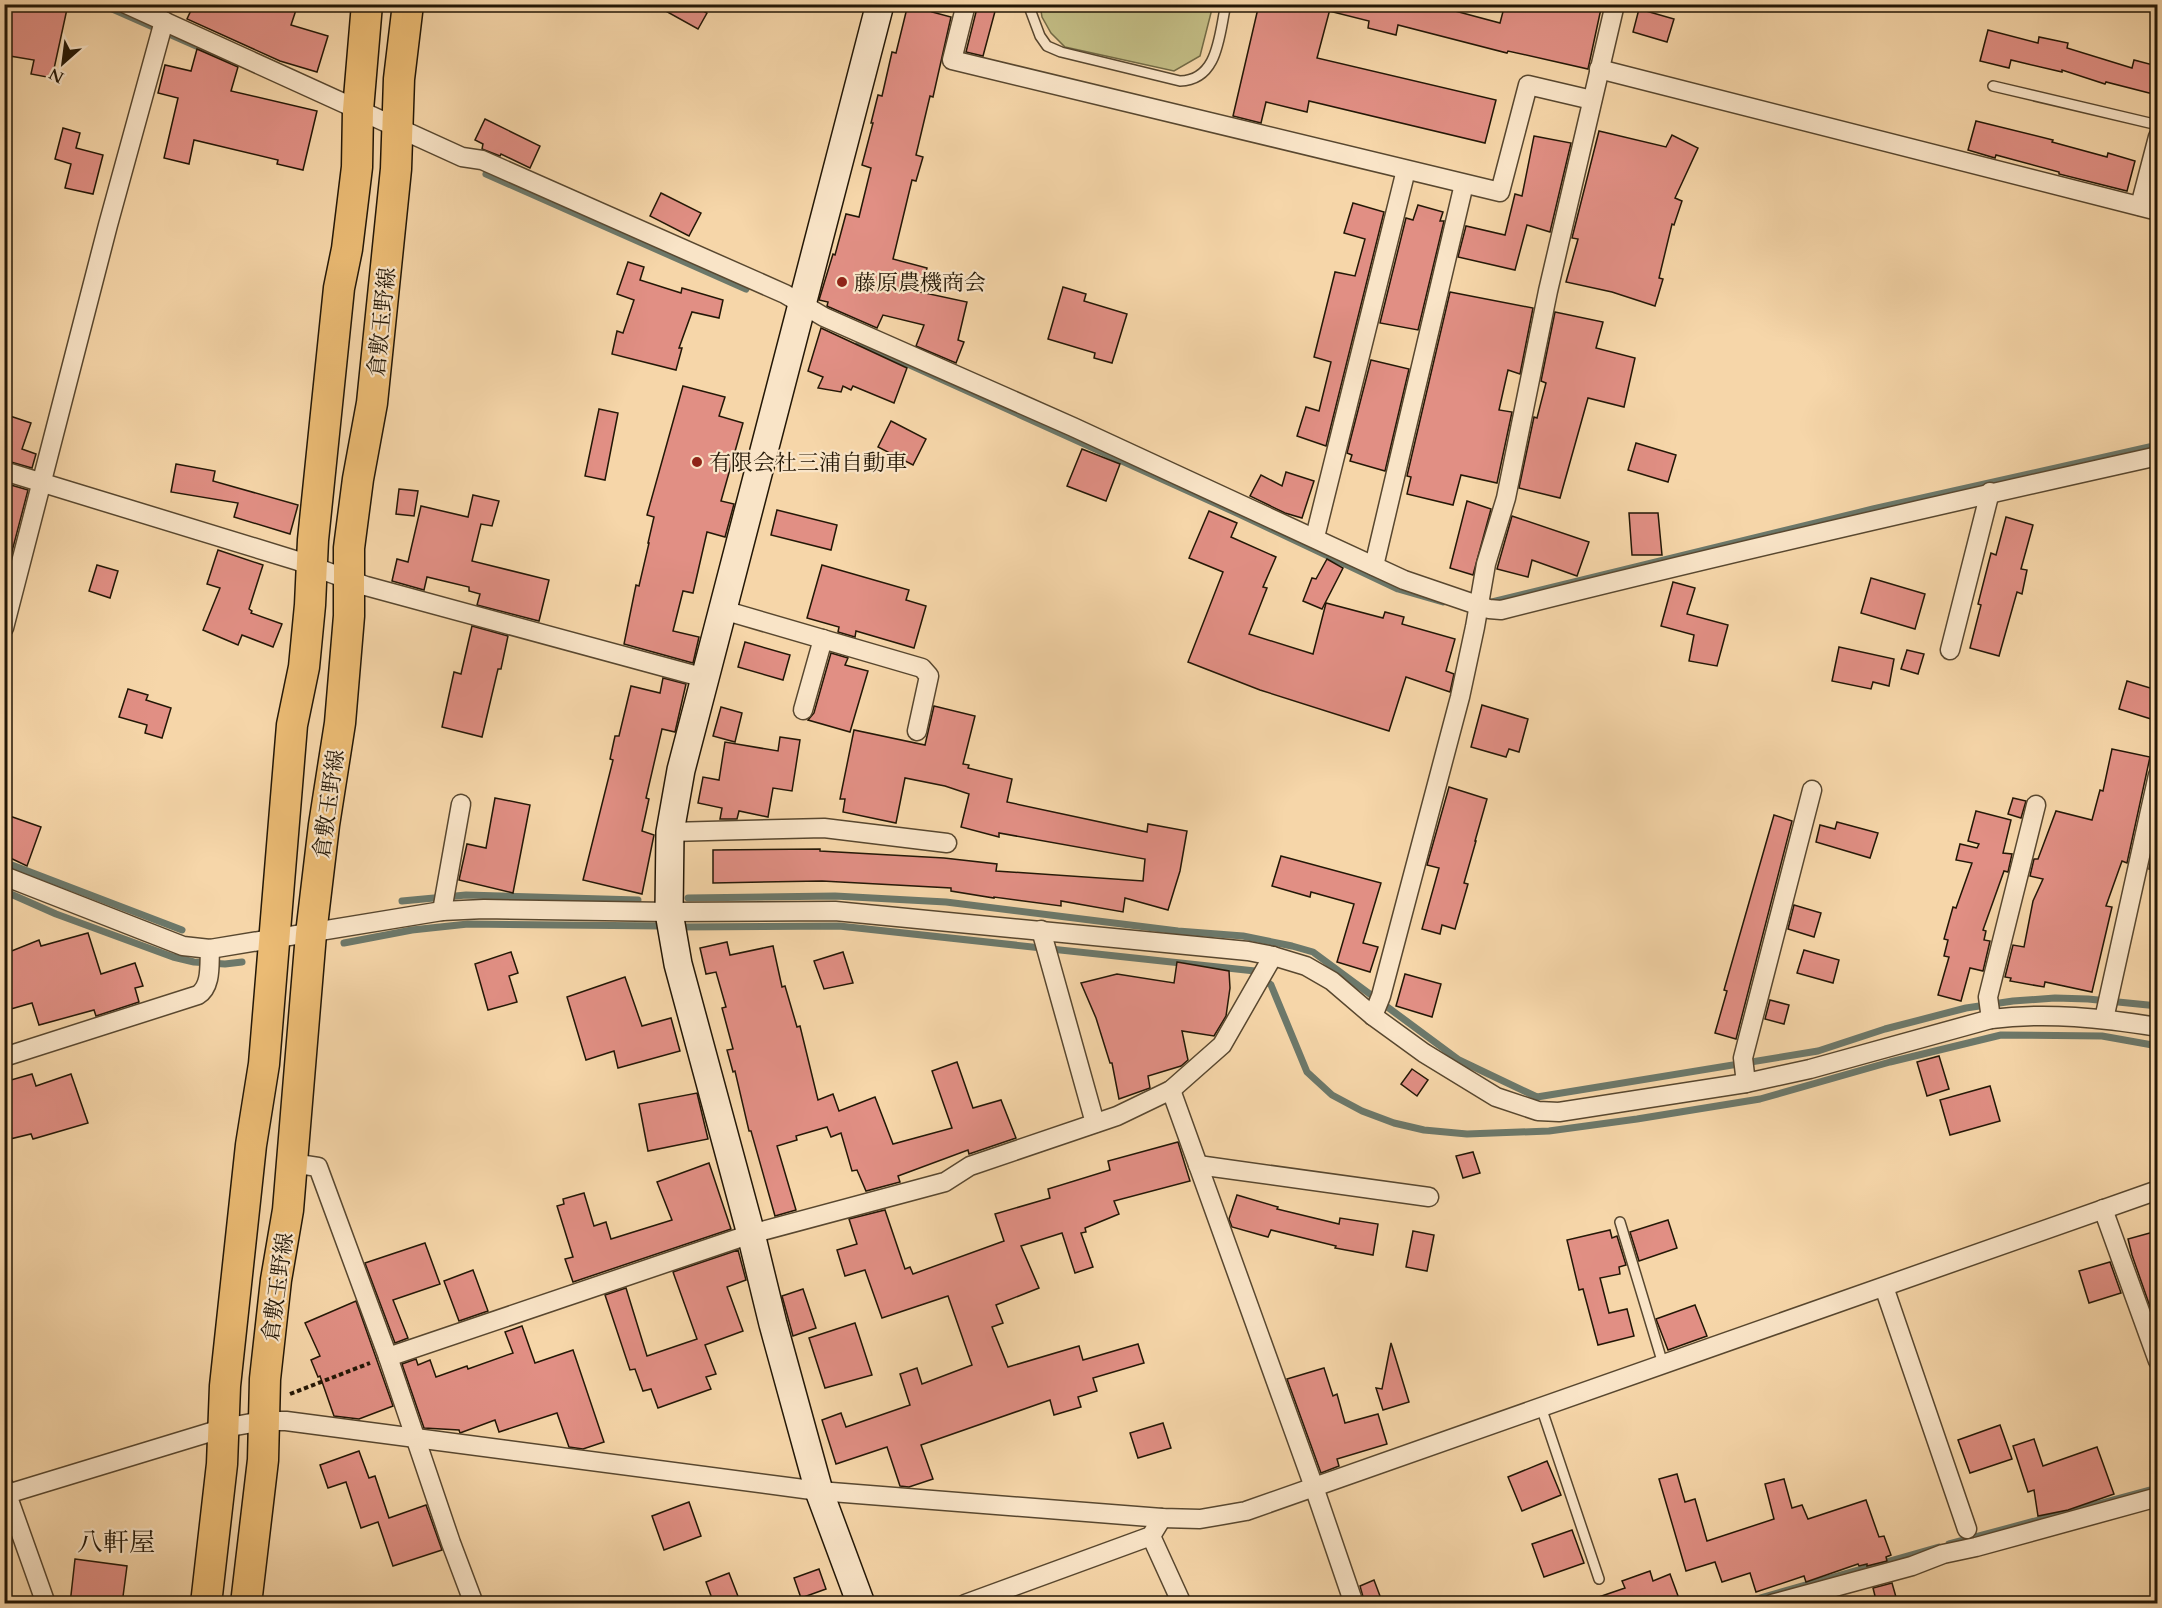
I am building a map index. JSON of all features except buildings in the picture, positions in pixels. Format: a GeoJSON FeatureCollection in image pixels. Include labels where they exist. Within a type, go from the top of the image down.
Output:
{"type":"FeatureCollection","features":[{"type":"Feature","properties":{"kind":"main road","name":"倉敷玉野線"},"geometry":{"type":"LineString","coordinates":[[206,1604],[222,1464],[225,1386],[251,1145],[264,1064],[292,725],[304,667],[313,540],[339,288],[347,249],[357,167],[358,110],[367,4]]}},
{"type":"Feature","properties":{"kind":"main road","name":"倉敷玉野線"},"geometry":{"type":"LineString","coordinates":[[246,1604],[263,1460],[265,1379],[276,1280],[288,1210],[311,934],[324,825],[340,723],[349,616],[349,548],[358,479],[372,404],[396,169],[399,79],[408,4]]}},
{"type":"Feature","properties":{"kind":"street"},"geometry":{"type":"LineString","coordinates":[[126,4],[162,28],[358,110],[462,157],[482,160],[692,251],[785,294],[824,318],[1315,537],[1404,580],[1479,606],[1501,610],[1671,567],[1990,492],[2157,456]]}},
{"type":"Feature","properties":{"kind":"street"},"geometry":{"type":"LineString","coordinates":[[861,1604],[819,1491],[678,964],[671,924],[670,832],[681,770],[880,4]]}},
{"type":"Feature","properties":{"kind":"street"},"geometry":{"type":"LineString","coordinates":[[966,4],[952,60],[1500,192],[1528,85],[1592,100]]}},
{"type":"Feature","properties":{"kind":"street"},"geometry":{"type":"LineString","coordinates":[[1377,1006],[1460,697],[1486,564],[1506,498],[1548,291],[1615,4]]}},
{"type":"Feature","properties":{"kind":"street"},"geometry":{"type":"LineString","coordinates":[[4,628],[162,28]]}},
{"type":"Feature","properties":{"kind":"street"},"geometry":{"type":"LineString","coordinates":[[1599,69],[2149,208],[2157,137]]}},
{"type":"Feature","properties":{"kind":"street"},"geometry":{"type":"LineString","coordinates":[[1315,537],[1406,170]]}},
{"type":"Feature","properties":{"kind":"street"},"geometry":{"type":"LineString","coordinates":[[1374,566],[1464,184]]}},
{"type":"Feature","properties":{"kind":"street"},"geometry":{"type":"LineString","coordinates":[[4,471],[312,566],[377,590],[705,678]]}},
{"type":"Feature","properties":{"kind":"street"},"geometry":{"type":"LineString","coordinates":[[1950,650],[1990,492]]}},
{"type":"Feature","properties":{"kind":"street"},"geometry":{"type":"LineString","coordinates":[[723,609],[922,668],[929,676],[917,731]]}},
{"type":"Feature","properties":{"kind":"street"},"geometry":{"type":"LineString","coordinates":[[803,710],[823,639]]}},
{"type":"Feature","properties":{"kind":"street"},"geometry":{"type":"LineString","coordinates":[[2107,1006],[2157,775]]}},
{"type":"Feature","properties":{"kind":"street"},"geometry":{"type":"LineString","coordinates":[[1745,1071],[1812,790]]}},
{"type":"Feature","properties":{"kind":"street"},"geometry":{"type":"LineString","coordinates":[[444,901],[461,804]]}},
{"type":"Feature","properties":{"kind":"street"},"geometry":{"type":"LineString","coordinates":[[1990,1008],[2036,805]]}},
{"type":"Feature","properties":{"kind":"street"},"geometry":{"type":"LineString","coordinates":[[670,832],[824,828],[947,843]]}},
{"type":"Feature","properties":{"kind":"street"},"geometry":{"type":"LineString","coordinates":[[4,876],[183,946],[209,959],[273,940],[311,934],[444,901],[484,909],[671,924],[835,911],[1044,941],[1248,951],[1266,969],[1306,966],[1377,1006],[1424,1053],[1476,1086],[1496,1097],[1538,1111],[1559,1112],[1745,1071],[1810,1069],[1990,1008],[2019,1016],[2052,1015],[2107,1006],[2157,1027]]}},
{"type":"Feature","properties":{"kind":"street"},"geometry":{"type":"LineString","coordinates":[[1044,941],[1095,1123]]}},
{"type":"Feature","properties":{"kind":"street"},"geometry":{"type":"LineString","coordinates":[[4,1057],[198,995],[205,991],[209,959]]}},
{"type":"Feature","properties":{"kind":"street"},"geometry":{"type":"LineString","coordinates":[[388,1357],[752,1234],[945,1182],[969,1166],[1117,1116],[1171,1090],[1222,1045],[1266,969]]}},
{"type":"Feature","properties":{"kind":"street"},"geometry":{"type":"LineString","coordinates":[[1171,1090],[1354,1604]]}},
{"type":"Feature","properties":{"kind":"street"},"geometry":{"type":"LineString","coordinates":[[292,1163],[318,1167],[388,1357],[474,1604]]}},
{"type":"Feature","properties":{"kind":"street"},"geometry":{"type":"LineString","coordinates":[[1198,1165],[1429,1197]]}},
{"type":"Feature","properties":{"kind":"street"},"geometry":{"type":"LineString","coordinates":[[46,1604],[6,1492],[224,1428],[263,1421],[286,1421],[416,1437],[819,1491],[1162,1518],[1200,1519],[1246,1511],[2157,1190]]}},
{"type":"Feature","properties":{"kind":"street"},"geometry":{"type":"LineString","coordinates":[[2103,1209],[2157,1361]]}},
{"type":"Feature","properties":{"kind":"street"},"geometry":{"type":"LineString","coordinates":[[1884,1287],[1967,1529]]}},
{"type":"Feature","properties":{"kind":"street"},"geometry":{"type":"LineString","coordinates":[[1772,1604],[1912,1566],[1943,1554],[2157,1497]]}},
{"type":"Feature","properties":{"kind":"street"},"geometry":{"type":"LineString","coordinates":[[965,1604],[1151,1536],[1162,1518]]}},
{"type":"Feature","properties":{"kind":"street"},"geometry":{"type":"LineString","coordinates":[[1151,1536],[1182,1604]]}},
{"type":"Feature","properties":{"kind":"lane"},"geometry":{"type":"LineString","coordinates":[[1028,4],[1040,36],[1047,46],[1061,52],[1180,81],[1190,81],[1208,70],[1226,4]]}},
{"type":"Feature","properties":{"kind":"lane"},"geometry":{"type":"LineString","coordinates":[[1993,86],[2157,124]]}},
{"type":"Feature","properties":{"kind":"lane"},"geometry":{"type":"LineString","coordinates":[[1620,1222],[1663,1364]]}},
{"type":"Feature","properties":{"kind":"lane"},"geometry":{"type":"LineString","coordinates":[[1541,1407],[1599,1579]]}},
{"type":"Feature","properties":{"kind":"path"},"geometry":{"type":"LineString","coordinates":[[285,1396],[388,1357]]}},
{"type":"Feature","properties":{"kind":"shaded area"},"geometry":{"type":"Polygon","coordinates":[[[1040,4],[1213,5],[1200,56],[1174,71],[1065,47],[1051,33],[1042,17],[1040,4]]]}},
{"type":"Feature","properties":{"kind":"waterway"},"geometry":{"type":"LineString","coordinates":[[101,4],[228,60]]}},
{"type":"Feature","properties":{"kind":"waterway"},"geometry":{"type":"LineString","coordinates":[[486,174],[746,289]]}},
{"type":"Feature","properties":{"kind":"waterway"},"geometry":{"type":"LineString","coordinates":[[859,342],[1239,514],[1398,589],[1443,602]]}},
{"type":"Feature","properties":{"kind":"waterway"},"geometry":{"type":"LineString","coordinates":[[1492,602],[1873,509],[2158,445]]}},
{"type":"Feature","properties":{"kind":"waterway"},"geometry":{"type":"LineString","coordinates":[[4,862],[182,930]]}},
{"type":"Feature","properties":{"kind":"waterway"},"geometry":{"type":"LineString","coordinates":[[4,891],[56,914],[173,957],[194,962],[225,964],[242,962]]}},
{"type":"Feature","properties":{"kind":"waterway"},"geometry":{"type":"LineString","coordinates":[[402,901],[466,895],[638,900]]}},
{"type":"Feature","properties":{"kind":"waterway"},"geometry":{"type":"LineString","coordinates":[[688,898],[835,896],[946,902],[1178,931],[1243,936],[1292,946],[1313,952],[1459,1060],[1537,1097],[1818,1051],[1885,1029],[1966,1008],[2013,1001],[2055,998],[2088,999],[2158,1006]]}},
{"type":"Feature","properties":{"kind":"waterway"},"geometry":{"type":"LineString","coordinates":[[344,943],[412,930],[468,924],[664,926]]}},
{"type":"Feature","properties":{"kind":"waterway"},"geometry":{"type":"LineString","coordinates":[[678,927],[839,926],[1255,971],[1271,985],[1307,1072],[1332,1095],[1362,1111],[1394,1123],[1424,1130],[1467,1134],[1549,1131],[1760,1099],[1890,1062],[2001,1035],[2102,1036],[2158,1046]]}},
{"type":"Feature","properties":{"kind":"waterway"},"geometry":{"type":"LineString","coordinates":[[1949,1544],[2158,1488]]}},
{"type":"Feature","properties":{"kind":"waterway"},"geometry":{"type":"LineString","coordinates":[[1739,1604],[1939,1547]]}},
{"type":"Feature","properties":{"kind":"place","name":"藤原農機商会"},"geometry":{"type":"Point","coordinates":[842,282]}},
{"type":"Feature","properties":{"kind":"place","name":"有限会社三浦自動車"},"geometry":{"type":"Point","coordinates":[697,462]}},
{"type":"Feature","properties":{"kind":"district","name":"八軒屋"},"geometry":{"type":"Point","coordinates":[116,1542]}}]}
